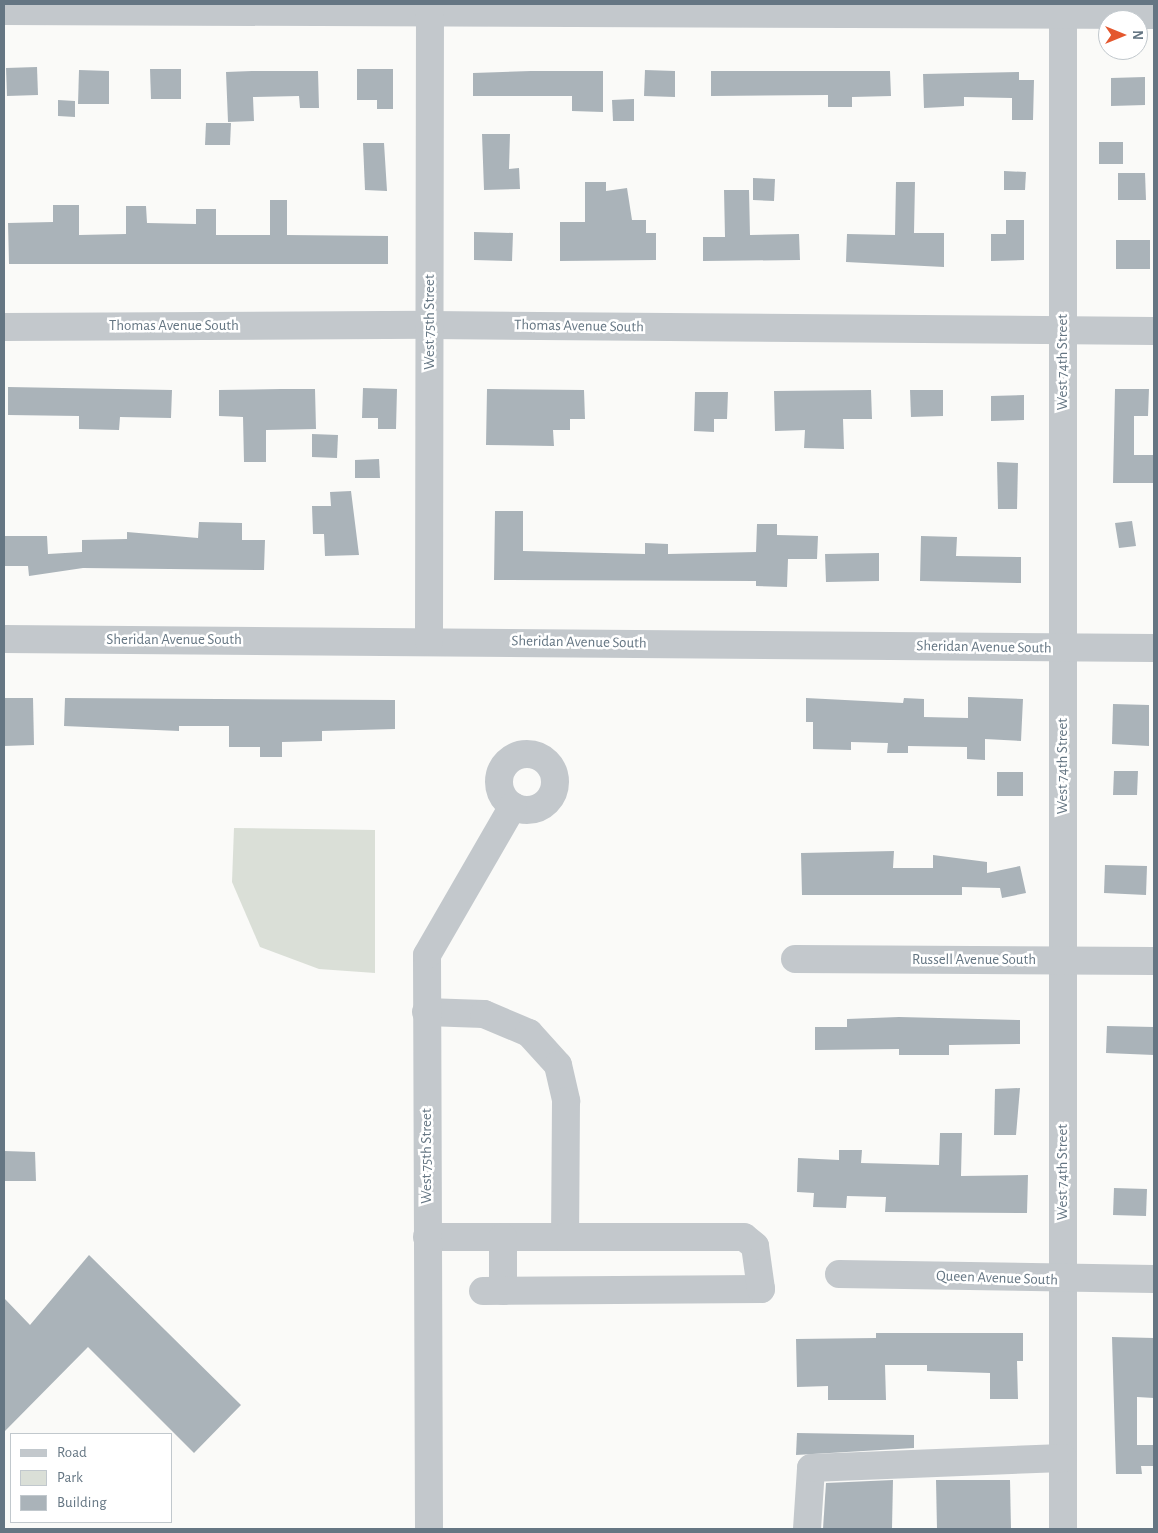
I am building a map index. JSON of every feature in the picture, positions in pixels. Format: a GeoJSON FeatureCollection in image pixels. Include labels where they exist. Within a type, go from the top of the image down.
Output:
{"type":"FeatureCollection","features":[{"type":"Feature","properties":{"kind":"street"},"geometry":{"type":"LineString","coordinates":[[4,11],[430,8],[1063,9],[1154,14]]}},
{"type":"Feature","properties":{"kind":"street","name":"West 75th Street"},"geometry":{"type":"LineString","coordinates":[[429,641],[430,8]]}},
{"type":"Feature","properties":{"kind":"street","name":"West 74th Street"},"geometry":{"type":"LineString","coordinates":[[1063,9],[1063,1529]]}},
{"type":"Feature","properties":{"kind":"street","name":"Thomas Avenue South"},"geometry":{"type":"LineString","coordinates":[[4,327],[430,325],[1154,331]]}},
{"type":"Feature","properties":{"kind":"street","name":"Sheridan Avenue South"},"geometry":{"type":"LineString","coordinates":[[4,639],[1154,648]]}},
{"type":"Feature","properties":{"kind":"street","name":"West 75th Street"},"geometry":{"type":"LineString","coordinates":[[429,1529],[427,955],[513,806]]}},
{"type":"Feature","properties":{"kind":"street","name":"Russell Avenue South"},"geometry":{"type":"LineString","coordinates":[[795,959],[1154,961]]}},
{"type":"Feature","properties":{"kind":"street"},"geometry":{"type":"LineString","coordinates":[[426,1012],[468,1012],[500,1019],[529,1033],[558,1065],[566,1100],[565,1237]]}},
{"type":"Feature","properties":{"kind":"street"},"geometry":{"type":"LineString","coordinates":[[427,1237],[503,1237],[565,1237],[744,1237],[755,1246],[761,1289],[493,1290],[503,1237]]}},
{"type":"Feature","properties":{"kind":"street","name":"Queen Avenue South"},"geometry":{"type":"LineString","coordinates":[[839,1274],[1063,1280],[1154,1279]]}},
{"type":"Feature","properties":{"kind":"street"},"geometry":{"type":"LineString","coordinates":[[807,1529],[811,1468],[1063,1458]]}},
{"type":"Feature","properties":{"kind":"green space"},"geometry":{"type":"Polygon","coordinates":[[[234,828],[375,830],[375,973],[319,969],[260,947],[232,882],[234,828]]]}},
{"type":"Feature","properties":{"kind":"building"},"geometry":{"type":"Polygon","coordinates":[[[37,67],[38,95],[7,96],[6,68],[37,67]]]}},
{"type":"Feature","properties":{"kind":"building"},"geometry":{"type":"Polygon","coordinates":[[[150,69],[181,69],[181,99],[151,99],[150,69]]]}},
{"type":"Feature","properties":{"kind":"building"},"geometry":{"type":"Polygon","coordinates":[[[357,69],[393,69],[393,109],[377,109],[377,100],[357,100],[357,69]]]}},
{"type":"Feature","properties":{"kind":"building"},"geometry":{"type":"Polygon","coordinates":[[[79,70],[109,71],[109,104],[78,104],[79,70]]]}},
{"type":"Feature","properties":{"kind":"building"},"geometry":{"type":"Polygon","coordinates":[[[645,70],[675,71],[675,97],[644,96],[645,70]]]}},
{"type":"Feature","properties":{"kind":"building"},"geometry":{"type":"Polygon","coordinates":[[[318,71],[319,108],[300,108],[299,96],[253,97],[254,121],[228,122],[226,72],[318,71]]]}},
{"type":"Feature","properties":{"kind":"building"},"geometry":{"type":"Polygon","coordinates":[[[603,71],[603,112],[572,111],[572,96],[473,96],[473,73],[603,71]]]}},
{"type":"Feature","properties":{"kind":"building"},"geometry":{"type":"Polygon","coordinates":[[[711,71],[890,71],[891,96],[852,97],[852,107],[828,107],[828,95],[711,96],[711,71]]]}},
{"type":"Feature","properties":{"kind":"building"},"geometry":{"type":"Polygon","coordinates":[[[1019,72],[1019,80],[1034,80],[1033,120],[1012,120],[1012,98],[964,97],[964,106],[924,108],[923,74],[1019,72]]]}},
{"type":"Feature","properties":{"kind":"building"},"geometry":{"type":"Polygon","coordinates":[[[1145,77],[1145,105],[1111,106],[1111,78],[1145,77]]]}},
{"type":"Feature","properties":{"kind":"building"},"geometry":{"type":"Polygon","coordinates":[[[634,99],[634,121],[613,121],[612,100],[634,99]]]}},
{"type":"Feature","properties":{"kind":"building"},"geometry":{"type":"Polygon","coordinates":[[[58,100],[75,101],[75,117],[58,116],[58,100]]]}},
{"type":"Feature","properties":{"kind":"building"},"geometry":{"type":"Polygon","coordinates":[[[206,123],[231,123],[230,145],[205,145],[206,123]]]}},
{"type":"Feature","properties":{"kind":"building"},"geometry":{"type":"Polygon","coordinates":[[[482,134],[510,134],[509,169],[519,168],[520,189],[484,190],[482,134]]]}},
{"type":"Feature","properties":{"kind":"building"},"geometry":{"type":"Polygon","coordinates":[[[1099,142],[1123,142],[1123,164],[1099,164],[1099,142]]]}},
{"type":"Feature","properties":{"kind":"building"},"geometry":{"type":"Polygon","coordinates":[[[363,143],[384,143],[387,191],[365,190],[363,143]]]}},
{"type":"Feature","properties":{"kind":"building"},"geometry":{"type":"Polygon","coordinates":[[[1004,171],[1026,172],[1025,190],[1004,190],[1004,171]]]}},
{"type":"Feature","properties":{"kind":"building"},"geometry":{"type":"Polygon","coordinates":[[[1118,173],[1145,173],[1146,200],[1118,200],[1118,173]]]}},
{"type":"Feature","properties":{"kind":"building"},"geometry":{"type":"Polygon","coordinates":[[[753,178],[775,179],[774,201],[753,200],[753,178]]]}},
{"type":"Feature","properties":{"kind":"building"},"geometry":{"type":"Polygon","coordinates":[[[585,182],[606,182],[606,191],[627,188],[632,220],[646,220],[646,233],[656,233],[656,260],[560,261],[560,222],[585,222],[585,182]]]}},
{"type":"Feature","properties":{"kind":"building"},"geometry":{"type":"Polygon","coordinates":[[[896,182],[915,182],[914,233],[944,233],[944,267],[846,262],[847,234],[895,235],[896,182]]]}},
{"type":"Feature","properties":{"kind":"building"},"geometry":{"type":"Polygon","coordinates":[[[724,190],[749,190],[750,235],[799,234],[800,260],[703,261],[703,237],[725,237],[724,190]]]}},
{"type":"Feature","properties":{"kind":"building"},"geometry":{"type":"Polygon","coordinates":[[[270,200],[287,200],[287,235],[388,236],[388,264],[9,264],[8,223],[53,222],[53,205],[79,205],[79,235],[126,234],[126,206],[146,206],[147,223],[196,224],[196,209],[216,209],[216,235],[270,235],[270,200]]]}},
{"type":"Feature","properties":{"kind":"building"},"geometry":{"type":"Polygon","coordinates":[[[1006,220],[1024,220],[1024,260],[991,261],[991,234],[1006,234],[1006,220]]]}},
{"type":"Feature","properties":{"kind":"building"},"geometry":{"type":"Polygon","coordinates":[[[474,232],[513,233],[512,261],[474,260],[474,232]]]}},
{"type":"Feature","properties":{"kind":"building"},"geometry":{"type":"Polygon","coordinates":[[[1116,240],[1150,240],[1150,269],[1116,269],[1116,240]]]}},
{"type":"Feature","properties":{"kind":"building"},"geometry":{"type":"Polygon","coordinates":[[[8,387],[172,390],[171,418],[120,417],[119,430],[79,429],[79,416],[8,415],[8,387]]]}},
{"type":"Feature","properties":{"kind":"building"},"geometry":{"type":"Polygon","coordinates":[[[363,388],[397,389],[396,429],[378,429],[378,418],[362,418],[363,388]]]}},
{"type":"Feature","properties":{"kind":"building"},"geometry":{"type":"Polygon","coordinates":[[[315,389],[316,429],[266,430],[266,462],[244,462],[243,417],[219,416],[219,390],[315,389]]]}},
{"type":"Feature","properties":{"kind":"building"},"geometry":{"type":"Polygon","coordinates":[[[487,389],[584,390],[585,419],[570,419],[570,430],[553,430],[554,446],[486,445],[487,389]]]}},
{"type":"Feature","properties":{"kind":"building"},"geometry":{"type":"Polygon","coordinates":[[[1115,389],[1149,389],[1148,416],[1134,416],[1134,455],[1154,455],[1154,483],[1113,483],[1115,389]]]}},
{"type":"Feature","properties":{"kind":"building"},"geometry":{"type":"Polygon","coordinates":[[[871,390],[872,419],[843,419],[844,449],[804,448],[805,430],[775,431],[774,391],[871,390]]]}},
{"type":"Feature","properties":{"kind":"building"},"geometry":{"type":"Polygon","coordinates":[[[910,390],[943,390],[943,416],[911,417],[910,390]]]}},
{"type":"Feature","properties":{"kind":"building"},"geometry":{"type":"Polygon","coordinates":[[[695,392],[728,392],[727,419],[714,419],[714,432],[694,431],[695,392]]]}},
{"type":"Feature","properties":{"kind":"building"},"geometry":{"type":"Polygon","coordinates":[[[1024,395],[1024,420],[991,421],[991,396],[1024,395]]]}},
{"type":"Feature","properties":{"kind":"building"},"geometry":{"type":"Polygon","coordinates":[[[312,434],[338,435],[337,458],[312,457],[312,434]]]}},
{"type":"Feature","properties":{"kind":"building"},"geometry":{"type":"Polygon","coordinates":[[[379,459],[380,478],[355,478],[355,460],[379,459]]]}},
{"type":"Feature","properties":{"kind":"building"},"geometry":{"type":"Polygon","coordinates":[[[997,462],[1018,463],[1017,509],[998,509],[997,462]]]}},
{"type":"Feature","properties":{"kind":"building"},"geometry":{"type":"Polygon","coordinates":[[[351,491],[359,555],[325,556],[324,534],[313,534],[312,506],[331,506],[330,492],[351,491]]]}},
{"type":"Feature","properties":{"kind":"building"},"geometry":{"type":"Polygon","coordinates":[[[495,511],[523,511],[523,551],[645,554],[645,543],[668,544],[668,554],[756,552],[757,524],[777,524],[777,535],[818,536],[817,559],[788,559],[787,587],[756,586],[756,581],[494,580],[495,511]]]}},
{"type":"Feature","properties":{"kind":"building"},"geometry":{"type":"Polygon","coordinates":[[[1132,521],[1136,546],[1119,548],[1115,523],[1132,521]]]}},
{"type":"Feature","properties":{"kind":"building"},"geometry":{"type":"Polygon","coordinates":[[[199,522],[242,523],[242,540],[265,540],[264,570],[83,568],[29,576],[28,566],[4,566],[4,536],[47,536],[48,554],[82,552],[82,540],[127,539],[127,532],[198,538],[199,522]]]}},
{"type":"Feature","properties":{"kind":"building"},"geometry":{"type":"Polygon","coordinates":[[[921,536],[957,537],[956,556],[1021,557],[1021,583],[920,581],[921,536]]]}},
{"type":"Feature","properties":{"kind":"building"},"geometry":{"type":"Polygon","coordinates":[[[879,553],[879,581],[826,582],[825,554],[879,553]]]}},
{"type":"Feature","properties":{"kind":"building"},"geometry":{"type":"Polygon","coordinates":[[[968,697],[1023,699],[1021,741],[985,739],[985,760],[967,759],[967,747],[908,746],[908,753],[887,753],[888,743],[851,742],[851,750],[813,749],[813,722],[806,722],[806,698],[903,703],[904,698],[924,699],[924,717],[968,718],[968,697]]]}},
{"type":"Feature","properties":{"kind":"building"},"geometry":{"type":"Polygon","coordinates":[[[4,698],[33,698],[34,745],[4,746],[4,698]]]}},
{"type":"Feature","properties":{"kind":"building"},"geometry":{"type":"Polygon","coordinates":[[[65,698],[395,700],[395,729],[322,731],[322,741],[282,742],[282,757],[260,757],[260,747],[229,747],[229,726],[179,726],[179,731],[64,726],[65,698]]]}},
{"type":"Feature","properties":{"kind":"building"},"geometry":{"type":"Polygon","coordinates":[[[1113,704],[1149,705],[1149,746],[1112,744],[1113,704]]]}},
{"type":"Feature","properties":{"kind":"building"},"geometry":{"type":"Polygon","coordinates":[[[1114,771],[1138,771],[1137,795],[1113,795],[1114,771]]]}},
{"type":"Feature","properties":{"kind":"building"},"geometry":{"type":"Polygon","coordinates":[[[997,772],[1023,772],[1023,796],[997,796],[997,772]]]}},
{"type":"Feature","properties":{"kind":"building"},"geometry":{"type":"Polygon","coordinates":[[[894,851],[893,868],[933,868],[933,855],[987,862],[987,873],[1020,866],[1026,893],[1002,898],[1000,888],[962,887],[962,895],[802,895],[801,853],[894,851]]]}},
{"type":"Feature","properties":{"kind":"building"},"geometry":{"type":"Polygon","coordinates":[[[1105,865],[1147,866],[1146,895],[1104,893],[1105,865]]]}},
{"type":"Feature","properties":{"kind":"building"},"geometry":{"type":"Polygon","coordinates":[[[899,1017],[1020,1020],[1020,1044],[949,1045],[949,1055],[899,1055],[899,1049],[815,1050],[815,1027],[847,1027],[847,1019],[899,1017]]]}},
{"type":"Feature","properties":{"kind":"building"},"geometry":{"type":"Polygon","coordinates":[[[1107,1026],[1154,1027],[1154,1055],[1106,1053],[1107,1026]]]}},
{"type":"Feature","properties":{"kind":"building"},"geometry":{"type":"Polygon","coordinates":[[[1020,1088],[1016,1135],[994,1135],[995,1089],[1020,1088]]]}},
{"type":"Feature","properties":{"kind":"building"},"geometry":{"type":"Polygon","coordinates":[[[940,1133],[962,1133],[961,1176],[1028,1175],[1027,1213],[885,1212],[886,1197],[847,1196],[846,1208],[813,1207],[814,1193],[797,1192],[798,1158],[839,1160],[839,1150],[862,1150],[861,1163],[939,1165],[940,1133]]]}},
{"type":"Feature","properties":{"kind":"building"},"geometry":{"type":"Polygon","coordinates":[[[4,1151],[35,1152],[36,1181],[4,1181],[4,1151]]]}},
{"type":"Feature","properties":{"kind":"building"},"geometry":{"type":"Polygon","coordinates":[[[1114,1188],[1147,1189],[1146,1216],[1113,1215],[1114,1188]]]}},
{"type":"Feature","properties":{"kind":"building"},"geometry":{"type":"Polygon","coordinates":[[[89,1255],[241,1405],[194,1453],[88,1347],[4,1432],[4,1298],[30,1325],[89,1255]]]}},
{"type":"Feature","properties":{"kind":"building"},"geometry":{"type":"Polygon","coordinates":[[[876,1333],[1023,1333],[1023,1361],[1017,1361],[1018,1399],[990,1399],[990,1373],[927,1371],[927,1365],[885,1365],[886,1400],[828,1400],[828,1386],[797,1387],[796,1339],[876,1338],[876,1333]]]}},
{"type":"Feature","properties":{"kind":"building"},"geometry":{"type":"Polygon","coordinates":[[[1112,1337],[1154,1338],[1154,1398],[1137,1397],[1137,1445],[1154,1445],[1154,1466],[1141,1466],[1142,1474],[1116,1474],[1112,1337]]]}},
{"type":"Feature","properties":{"kind":"building"},"geometry":{"type":"Polygon","coordinates":[[[797,1433],[914,1435],[914,1448],[796,1455],[797,1433]]]}},
{"type":"Feature","properties":{"kind":"building"},"geometry":{"type":"Polygon","coordinates":[[[893,1480],[892,1529],[823,1529],[826,1483],[893,1480]]]}},
{"type":"Feature","properties":{"kind":"building"},"geometry":{"type":"Polygon","coordinates":[[[936,1480],[1010,1480],[1011,1529],[937,1529],[936,1480]]]}}]}
